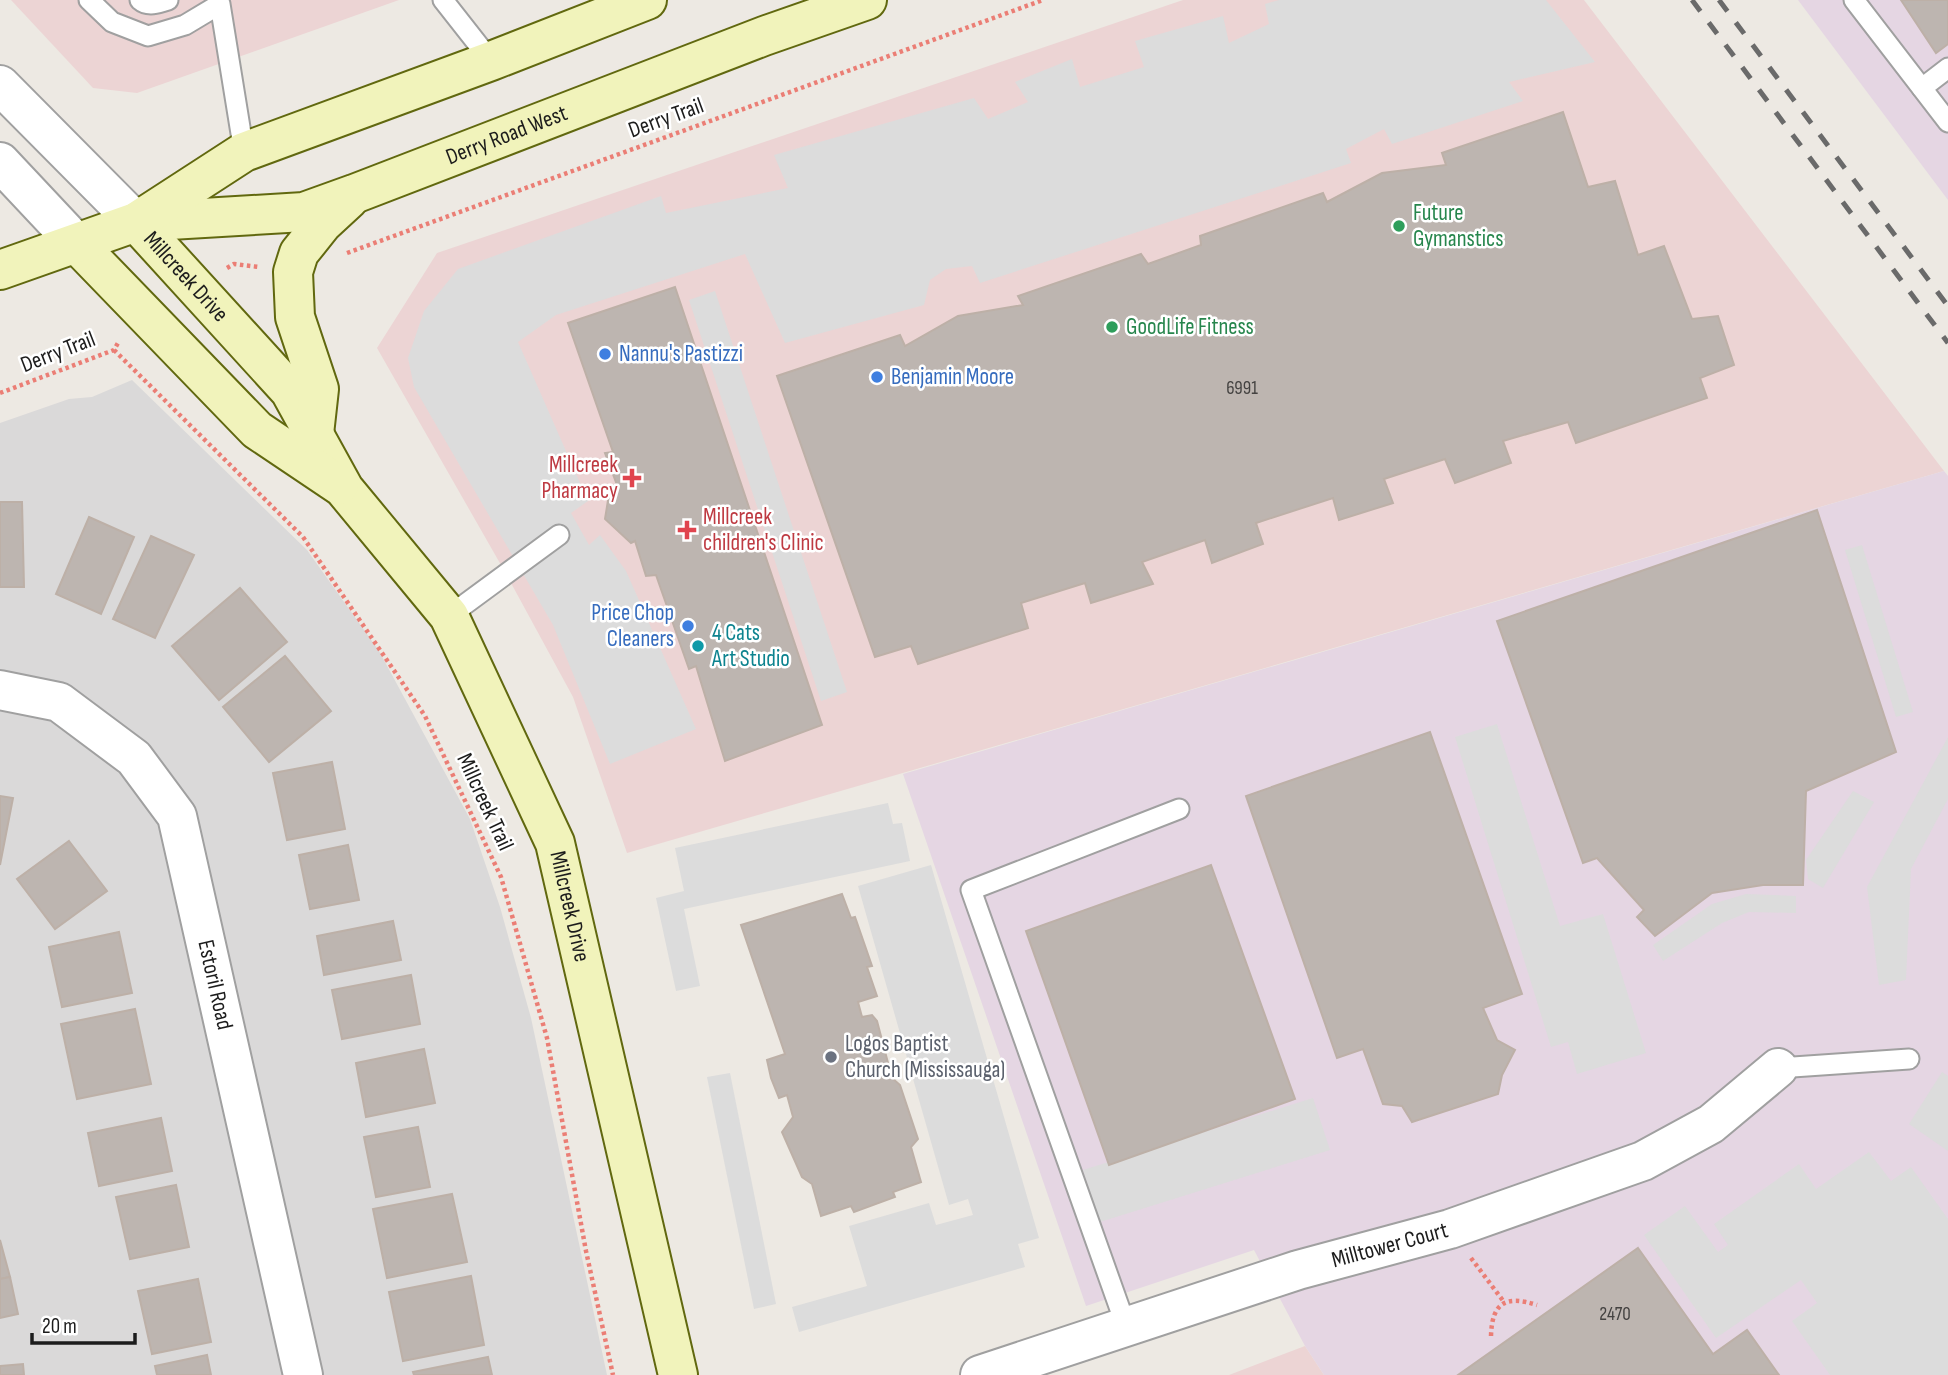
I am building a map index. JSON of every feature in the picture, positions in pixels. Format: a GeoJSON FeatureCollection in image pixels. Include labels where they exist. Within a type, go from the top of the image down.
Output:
{"type":"FeatureCollection","features":[{"type":"Feature","properties":{"kind":"main road","name":"Derry Road West"},"geometry":{"type":"LineString","coordinates":[[0,270],[136,222],[244,152],[647,0]]}},
{"type":"Feature","properties":{"kind":"main road","name":"Derry Road West"},"geometry":{"type":"LineString","coordinates":[[136,222],[304,212],[764,36],[867,0]]}},
{"type":"Feature","properties":{"kind":"main road"},"geometry":{"type":"LineString","coordinates":[[314,434],[319,388],[295,317],[293,272],[299,253],[323,223],[354,194]]}},
{"type":"Feature","properties":{"kind":"main road","name":"Millcreek Drive"},"geometry":{"type":"LineString","coordinates":[[136,222],[290,391],[344,489],[449,616],[555,844],[678,1375]]}},
{"type":"Feature","properties":{"kind":"main road","name":"Millcreek Drive"},"geometry":{"type":"LineString","coordinates":[[77,244],[257,430],[344,489]]}},
{"type":"Feature","properties":{"kind":"street","name":"Millcreek Drive"},"geometry":{"type":"LineString","coordinates":[[0,85],[136,222]]}},
{"type":"Feature","properties":{"kind":"street","name":"Millcreek Drive"},"geometry":{"type":"LineString","coordinates":[[0,162],[77,244]]}},
{"type":"Feature","properties":{"kind":"street","name":"Estoril Road"},"geometry":{"type":"LineString","coordinates":[[0,690],[59,702],[134,758],[177,816],[303,1375]]}},
{"type":"Feature","properties":{"kind":"street","name":"Milltower Court"},"geometry":{"type":"LineString","coordinates":[[980,1375],[1298,1270],[1450,1229],[1643,1161],[1711,1124],[1778,1068]]}},
{"type":"Feature","properties":{"kind":"lane"},"geometry":{"type":"LineString","coordinates":[[89,0],[112,22],[149,36],[185,25],[223,1],[244,152]]}},
{"type":"Feature","properties":{"kind":"lane"},"geometry":{"type":"LineString","coordinates":[[140,0],[143,3],[156,4],[168,0]]}},
{"type":"Feature","properties":{"kind":"lane"},"geometry":{"type":"LineString","coordinates":[[443,0],[491,61]]}},
{"type":"Feature","properties":{"kind":"lane"},"geometry":{"type":"LineString","coordinates":[[1854,0],[1948,122]]}},
{"type":"Feature","properties":{"kind":"lane"},"geometry":{"type":"LineString","coordinates":[[1922,88],[1948,68]]}},
{"type":"Feature","properties":{"kind":"lane"},"geometry":{"type":"LineString","coordinates":[[449,616],[559,535]]}},
{"type":"Feature","properties":{"kind":"lane"},"geometry":{"type":"LineString","coordinates":[[1126,1326],[971,890],[1179,808]]}},
{"type":"Feature","properties":{"kind":"lane"},"geometry":{"type":"LineString","coordinates":[[1778,1068],[1909,1059]]}},
{"type":"Feature","properties":{"kind":"path","name":"Derry Trail"},"geometry":{"type":"LineString","coordinates":[[337,261],[346,253],[359,248],[1043,0]]}},
{"type":"Feature","properties":{"kind":"path"},"geometry":{"type":"LineString","coordinates":[[230,256],[234,264]]}},
{"type":"Feature","properties":{"kind":"path"},"geometry":{"type":"LineString","coordinates":[[224,270],[234,264],[266,268]]}},
{"type":"Feature","properties":{"kind":"path","name":"Derry Trail"},"geometry":{"type":"LineString","coordinates":[[0,393],[114,350],[121,336]]}},
{"type":"Feature","properties":{"kind":"path","name":"Millcreek Trail"},"geometry":{"type":"LineString","coordinates":[[114,350],[303,537],[425,716],[501,877],[547,1038],[584,1238],[613,1375]]}},
{"type":"Feature","properties":{"kind":"path"},"geometry":{"type":"LineString","coordinates":[[1450,1229],[1504,1302]]}},
{"type":"Feature","properties":{"kind":"path"},"geometry":{"type":"LineString","coordinates":[[1491,1336],[1491,1322],[1504,1302],[1521,1299],[1537,1305]]}},
{"type":"Feature","properties":{"kind":"shaded area"},"geometry":{"type":"Polygon","coordinates":[[[11,0],[399,0],[137,93],[93,88],[11,0]]]}},
{"type":"Feature","properties":{"kind":"shaded area"},"geometry":{"type":"Polygon","coordinates":[[[1183,0],[1584,0],[1944,471],[627,853],[573,697],[377,348],[437,253],[1183,0]]]}},
{"type":"Feature","properties":{"kind":"shaded area"},"geometry":{"type":"Polygon","coordinates":[[[1279,0],[1546,0],[1595,62],[1509,82],[1523,101],[1392,144],[1384,129],[1346,149],[1351,163],[980,283],[972,266],[946,269],[930,280],[924,305],[785,343],[745,254],[556,315],[518,342],[588,501],[571,513],[589,545],[600,535],[626,571],[696,729],[610,764],[553,625],[414,387],[408,358],[424,311],[458,269],[661,196],[666,213],[788,188],[774,155],[974,98],[988,119],[1028,102],[1015,82],[1072,59],[1080,87],[1144,67],[1135,41],[1223,16],[1229,43],[1269,24],[1265,4],[1279,0]]]}},
{"type":"Feature","properties":{"kind":"shaded area"},"geometry":{"type":"Polygon","coordinates":[[[1798,0],[1948,0],[1948,200],[1798,0]]]}},
{"type":"Feature","properties":{"kind":"shaded area"},"geometry":{"type":"Polygon","coordinates":[[[715,291],[847,692],[821,701],[689,300],[715,291]]]}},
{"type":"Feature","properties":{"kind":"shaded area"},"geometry":{"type":"Polygon","coordinates":[[[132,380],[307,550],[379,651],[470,819],[500,907],[531,1018],[607,1375],[0,1375],[0,423],[69,399],[92,397],[132,380]]]}},
{"type":"Feature","properties":{"kind":"shaded area"},"geometry":{"type":"Polygon","coordinates":[[[1944,471],[1948,476],[1948,1375],[1324,1375],[1305,1346],[1254,1250],[1086,1306],[903,774],[1944,471]]]}},
{"type":"Feature","properties":{"kind":"shaded area"},"geometry":{"type":"Polygon","coordinates":[[[1862,545],[1913,712],[1896,717],[1845,550],[1862,545]]]}},
{"type":"Feature","properties":{"kind":"shaded area"},"geometry":{"type":"Polygon","coordinates":[[[1497,724],[1560,926],[1603,914],[1646,1053],[1577,1074],[1568,1042],[1551,1047],[1455,737],[1497,724]]]}},
{"type":"Feature","properties":{"kind":"shaded area"},"geometry":{"type":"Polygon","coordinates":[[[1948,737],[1948,799],[1911,869],[1906,980],[1879,985],[1867,887],[1948,737]]]}},
{"type":"Feature","properties":{"kind":"shaded area"},"geometry":{"type":"Polygon","coordinates":[[[1853,791],[1874,802],[1823,888],[1808,879],[1806,860],[1853,791]]]}},
{"type":"Feature","properties":{"kind":"shaded area"},"geometry":{"type":"Polygon","coordinates":[[[888,803],[893,824],[902,823],[910,861],[684,909],[700,986],[676,991],[656,898],[684,891],[675,848],[888,803]]]}},
{"type":"Feature","properties":{"kind":"shaded area"},"geometry":{"type":"Polygon","coordinates":[[[931,865],[1039,1238],[1018,1244],[1025,1267],[799,1332],[792,1307],[867,1286],[849,1226],[929,1203],[936,1225],[973,1215],[968,1199],[949,1205],[858,886],[931,865]]]}},
{"type":"Feature","properties":{"kind":"shaded area"},"geometry":{"type":"Polygon","coordinates":[[[1746,894],[1796,896],[1796,913],[1749,912],[1722,923],[1663,961],[1653,945],[1712,904],[1746,894]]]}},
{"type":"Feature","properties":{"kind":"shaded area"},"geometry":{"type":"Polygon","coordinates":[[[1942,1072],[1948,1076],[1948,1151],[1909,1124],[1942,1072]]]}},
{"type":"Feature","properties":{"kind":"shaded area"},"geometry":{"type":"Polygon","coordinates":[[[730,1073],[776,1304],[754,1309],[707,1077],[730,1073]]]}},
{"type":"Feature","properties":{"kind":"shaded area"},"geometry":{"type":"Polygon","coordinates":[[[1313,1098],[1330,1150],[1100,1222],[1083,1170],[1313,1098]]]}},
{"type":"Feature","properties":{"kind":"shaded area"},"geometry":{"type":"Polygon","coordinates":[[[1869,1152],[1891,1181],[1911,1167],[1948,1219],[1948,1375],[1830,1375],[1792,1321],[1817,1303],[1801,1280],[1716,1338],[1644,1235],[1685,1206],[1718,1252],[1728,1245],[1714,1224],[1799,1164],[1816,1189],[1869,1152]]]}},
{"type":"Feature","properties":{"kind":"shaded area"},"geometry":{"type":"Polygon","coordinates":[[[1305,1346],[1324,1375],[1229,1375],[1305,1346]]]}},
{"type":"Feature","properties":{"kind":"building"},"geometry":{"type":"Polygon","coordinates":[[[1901,0],[1948,0],[1948,44],[1936,53],[1901,0]]]}},
{"type":"Feature","properties":{"kind":"building"},"geometry":{"type":"Polygon","coordinates":[[[1563,112],[1588,187],[1615,181],[1638,255],[1664,246],[1692,319],[1718,316],[1734,365],[1700,378],[1707,398],[1576,443],[1568,422],[1503,441],[1511,463],[1455,483],[1445,459],[1384,479],[1393,503],[1339,520],[1333,498],[1256,523],[1263,544],[1212,563],[1205,540],[1142,562],[1153,584],[1091,603],[1085,583],[1021,603],[1028,628],[918,664],[911,646],[875,657],[777,376],[900,335],[905,346],[958,316],[1023,305],[1018,296],[1141,254],[1148,264],[1201,245],[1200,236],[1323,193],[1327,202],[1382,173],[1446,165],[1442,153],[1563,112]]]}},
{"type":"Feature","properties":{"kind":"building","name":"Millcreek children's Clinic"},"geometry":{"type":"Polygon","coordinates":[[[675,287],[822,725],[725,761],[696,666],[689,669],[656,575],[646,576],[635,541],[631,543],[605,519],[610,488],[617,485],[605,453],[613,452],[568,323],[675,287]]]}},
{"type":"Feature","properties":{"kind":"building"},"geometry":{"type":"Polygon","coordinates":[[[0,502],[22,502],[24,587],[0,587],[0,502]]]}},
{"type":"Feature","properties":{"kind":"building"},"geometry":{"type":"Polygon","coordinates":[[[1817,510],[1896,752],[1806,791],[1803,885],[1763,885],[1712,893],[1655,936],[1637,917],[1644,910],[1597,858],[1583,863],[1497,621],[1817,510]]]}},
{"type":"Feature","properties":{"kind":"building"},"geometry":{"type":"Polygon","coordinates":[[[89,517],[134,537],[101,614],[56,594],[89,517]]]}},
{"type":"Feature","properties":{"kind":"building"},"geometry":{"type":"Polygon","coordinates":[[[151,536],[194,555],[155,638],[113,619],[151,536]]]}},
{"type":"Feature","properties":{"kind":"building"},"geometry":{"type":"Polygon","coordinates":[[[240,588],[287,642],[219,700],[172,646],[240,588]]]}},
{"type":"Feature","properties":{"kind":"building"},"geometry":{"type":"Polygon","coordinates":[[[285,656],[331,711],[269,762],[223,707],[285,656]]]}},
{"type":"Feature","properties":{"kind":"building"},"geometry":{"type":"Polygon","coordinates":[[[1430,732],[1522,994],[1483,1008],[1497,1040],[1515,1050],[1502,1075],[1498,1094],[1412,1122],[1402,1106],[1383,1104],[1363,1049],[1337,1058],[1246,796],[1430,732]]]}},
{"type":"Feature","properties":{"kind":"building"},"geometry":{"type":"Polygon","coordinates":[[[332,762],[345,829],[287,840],[273,773],[332,762]]]}},
{"type":"Feature","properties":{"kind":"building"},"geometry":{"type":"Polygon","coordinates":[[[0,796],[13,798],[0,865],[0,796]]]}},
{"type":"Feature","properties":{"kind":"building"},"geometry":{"type":"Polygon","coordinates":[[[69,841],[107,891],[55,929],[17,879],[69,841]]]}},
{"type":"Feature","properties":{"kind":"building"},"geometry":{"type":"Polygon","coordinates":[[[348,845],[359,900],[310,909],[299,855],[348,845]]]}},
{"type":"Feature","properties":{"kind":"building"},"geometry":{"type":"Polygon","coordinates":[[[1211,865],[1295,1099],[1109,1165],[1026,931],[1211,865]]]}},
{"type":"Feature","properties":{"kind":"building","name":"Logos Baptist Church (Mississauga)"},"geometry":{"type":"Polygon","coordinates":[[[842,894],[851,918],[855,917],[872,966],[867,967],[877,996],[858,1002],[862,1017],[872,1015],[877,1021],[892,1078],[900,1085],[918,1139],[911,1147],[921,1182],[893,1192],[895,1197],[854,1212],[851,1206],[821,1216],[812,1184],[802,1177],[782,1132],[793,1117],[787,1095],[779,1098],[767,1060],[785,1054],[741,925],[842,894]]]}},
{"type":"Feature","properties":{"kind":"building"},"geometry":{"type":"Polygon","coordinates":[[[393,921],[401,960],[324,975],[317,936],[393,921]]]}},
{"type":"Feature","properties":{"kind":"building"},"geometry":{"type":"Polygon","coordinates":[[[119,932],[132,993],[62,1007],[49,947],[119,932]]]}},
{"type":"Feature","properties":{"kind":"building"},"geometry":{"type":"Polygon","coordinates":[[[411,975],[420,1024],[342,1039],[332,990],[411,975]]]}},
{"type":"Feature","properties":{"kind":"building"},"geometry":{"type":"Polygon","coordinates":[[[135,1009],[151,1084],[77,1099],[61,1024],[135,1009]]]}},
{"type":"Feature","properties":{"kind":"building"},"geometry":{"type":"Polygon","coordinates":[[[424,1049],[435,1103],[366,1117],[356,1063],[424,1049]]]}},
{"type":"Feature","properties":{"kind":"building"},"geometry":{"type":"Polygon","coordinates":[[[161,1118],[172,1171],[99,1186],[88,1133],[161,1118]]]}},
{"type":"Feature","properties":{"kind":"building"},"geometry":{"type":"Polygon","coordinates":[[[418,1127],[430,1187],[376,1197],[364,1137],[418,1127]]]}},
{"type":"Feature","properties":{"kind":"building"},"geometry":{"type":"Polygon","coordinates":[[[176,1185],[189,1247],[130,1259],[116,1197],[176,1185]]]}},
{"type":"Feature","properties":{"kind":"building"},"geometry":{"type":"Polygon","coordinates":[[[452,1194],[467,1262],[387,1278],[373,1209],[452,1194]]]}},
{"type":"Feature","properties":{"kind":"building"},"geometry":{"type":"Polygon","coordinates":[[[0,1240],[10,1277],[0,1279],[0,1240]]]}},
{"type":"Feature","properties":{"kind":"building"},"geometry":{"type":"Polygon","coordinates":[[[1638,1248],[1713,1354],[1747,1330],[1779,1375],[1458,1375],[1638,1248]]]}},
{"type":"Feature","properties":{"kind":"building"},"geometry":{"type":"Polygon","coordinates":[[[471,1276],[484,1345],[403,1361],[389,1292],[471,1276]]]}},
{"type":"Feature","properties":{"kind":"building"},"geometry":{"type":"Polygon","coordinates":[[[10,1277],[18,1314],[0,1318],[0,1279],[10,1277]]]}},
{"type":"Feature","properties":{"kind":"building"},"geometry":{"type":"Polygon","coordinates":[[[198,1279],[211,1342],[152,1354],[138,1291],[198,1279]]]}},
{"type":"Feature","properties":{"kind":"building"},"geometry":{"type":"Polygon","coordinates":[[[207,1355],[211,1375],[157,1375],[155,1366],[207,1355]]]}},
{"type":"Feature","properties":{"kind":"building"},"geometry":{"type":"Polygon","coordinates":[[[488,1357],[492,1375],[414,1375],[413,1372],[488,1357]]]}},
{"type":"Feature","properties":{"kind":"building"},"geometry":{"type":"Polygon","coordinates":[[[23,1364],[24,1375],[0,1375],[0,1366],[23,1364]]]}},
{"type":"Feature","properties":{"kind":"railway"},"geometry":{"type":"LineString","coordinates":[[1692,0],[1948,343]]}},
{"type":"Feature","properties":{"kind":"railway"},"geometry":{"type":"LineString","coordinates":[[1719,0],[1948,306]]}},
{"type":"Feature","properties":{"kind":"place","name":"Future Gymanstics"},"geometry":{"type":"Point","coordinates":[1399,226]}},
{"type":"Feature","properties":{"kind":"place","name":"GoodLife Fitness"},"geometry":{"type":"Point","coordinates":[1112,327]}},
{"type":"Feature","properties":{"kind":"place","name":"Nannu's Pastizzi"},"geometry":{"type":"Point","coordinates":[605,354]}},
{"type":"Feature","properties":{"kind":"place","name":"Benjamin Moore"},"geometry":{"type":"Point","coordinates":[877,377]}},
{"type":"Feature","properties":{"kind":"place","name":"Millcreek Pharmacy"},"geometry":{"type":"Point","coordinates":[632,478]}},
{"type":"Feature","properties":{"kind":"place","name":"Millcreek children's Clinic"},"geometry":{"type":"Point","coordinates":[687,530]}},
{"type":"Feature","properties":{"kind":"place","name":"Price Chop Cleaners"},"geometry":{"type":"Point","coordinates":[688,626]}},
{"type":"Feature","properties":{"kind":"place","name":"4 Cats Art Studio"},"geometry":{"type":"Point","coordinates":[698,646]}},
{"type":"Feature","properties":{"kind":"place","name":"Logos Baptist Church (Mississauga)"},"geometry":{"type":"Point","coordinates":[831,1057]}}]}
